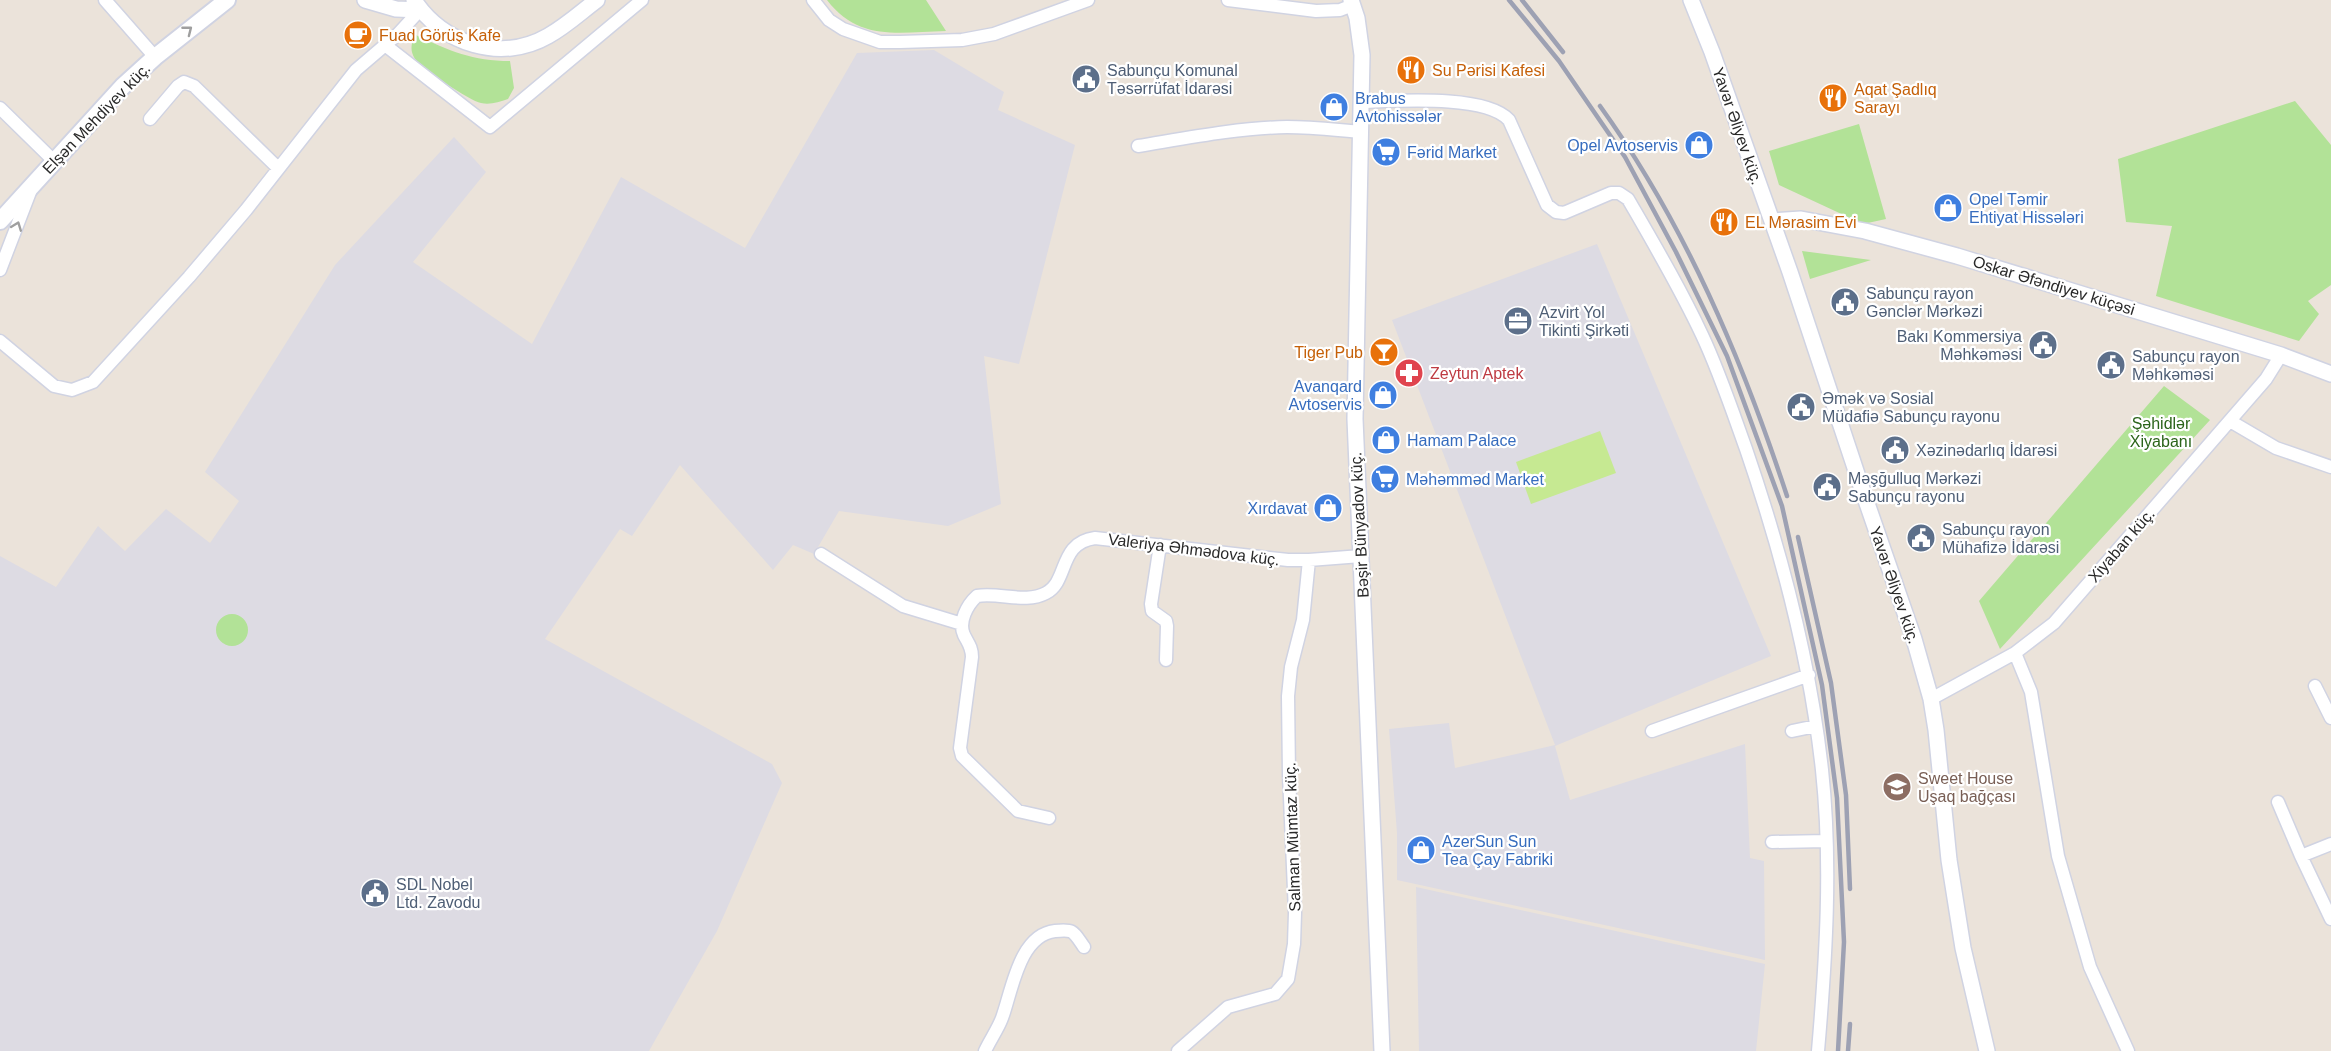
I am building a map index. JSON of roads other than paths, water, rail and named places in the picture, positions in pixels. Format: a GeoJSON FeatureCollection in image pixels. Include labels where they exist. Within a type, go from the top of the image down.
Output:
{"type":"FeatureCollection","features":[{"type":"Feature","properties":{"kind":"main road","name":"Elşən Mehdiyev küç."},"geometry":{"type":"LineString","coordinates":[[0,219],[123,86],[154,57],[227,0]]}},
{"type":"Feature","properties":{"kind":"street"},"geometry":{"type":"LineString","coordinates":[[105,0],[154,57]]}},
{"type":"Feature","properties":{"kind":"street"},"geometry":{"type":"LineString","coordinates":[[365,0],[396,9],[417,5]]}},
{"type":"Feature","properties":{"kind":"street"},"geometry":{"type":"LineString","coordinates":[[417,5],[444,31],[455,38],[488,48],[509,48],[534,43],[547,37],[597,0]]}},
{"type":"Feature","properties":{"kind":"street"},"geometry":{"type":"LineString","coordinates":[[385,45],[490,127],[642,0]]}},
{"type":"Feature","properties":{"kind":"street"},"geometry":{"type":"LineString","coordinates":[[813,0],[829,20],[843,29],[880,42],[900,42],[962,40],[994,34],[1088,0]]}},
{"type":"Feature","properties":{"kind":"street"},"geometry":{"type":"LineString","coordinates":[[1228,0],[1316,11],[1340,10],[1352,2]]}},
{"type":"Feature","properties":{"kind":"street","name":"Yavər Əliyev küç."},"geometry":{"type":"LineString","coordinates":[[1691,0],[1712,52],[1772,221],[1914,639],[1931,699],[1949,860],[1963,948],[1987,1051]]}},
{"type":"Feature","properties":{"kind":"street","name":"Bəşir Bünyadov küç."},"geometry":{"type":"LineString","coordinates":[[1352,2],[1362,42],[1354,420],[1382,1051]]}},
{"type":"Feature","properties":{"kind":"street"},"geometry":{"type":"LineString","coordinates":[[0,340],[54,386],[72,390],[93,382],[189,277],[350,77],[373,53],[408,25],[417,5]]}},
{"type":"Feature","properties":{"kind":"street"},"geometry":{"type":"LineString","coordinates":[[150,119],[184,82],[194,86],[278,168]]}},
{"type":"Feature","properties":{"kind":"street"},"geometry":{"type":"LineString","coordinates":[[1362,102],[1438,100],[1498,112],[1509,120],[1547,206],[1556,212],[1564,213],[1611,193],[1628,199],[1666,263],[1703,336],[1759,487],[1800,630],[1809,675],[1822,772],[1826,841],[1825,952],[1818,1051]]}},
{"type":"Feature","properties":{"kind":"street"},"geometry":{"type":"LineString","coordinates":[[0,108],[54,161]]}},
{"type":"Feature","properties":{"kind":"street"},"geometry":{"type":"LineString","coordinates":[[1138,146],[1198,136],[1284,128],[1361,132]]}},
{"type":"Feature","properties":{"kind":"street"},"geometry":{"type":"LineString","coordinates":[[0,270],[34,183]]}},
{"type":"Feature","properties":{"kind":"street","name":"Oskar Əfəndiyev küçəsi"},"geometry":{"type":"LineString","coordinates":[[1772,221],[1801,219],[1865,231],[1957,256],[2281,355],[2331,374]]}},
{"type":"Feature","properties":{"kind":"street","name":"Xiyaban küç."},"geometry":{"type":"LineString","coordinates":[[1931,699],[2015,653],[2054,623],[2266,380],[2281,355]]}},
{"type":"Feature","properties":{"kind":"street"},"geometry":{"type":"LineString","coordinates":[[2230,421],[2276,447],[2331,467]]}},
{"type":"Feature","properties":{"kind":"street","name":"Valeriya Əhmədova küç."},"geometry":{"type":"LineString","coordinates":[[962,624],[971,602],[977,596],[1031,598],[1047,593],[1053,587],[1074,547],[1080,541],[1095,538],[1247,556],[1309,560],[1360,556]]}},
{"type":"Feature","properties":{"kind":"street"},"geometry":{"type":"LineString","coordinates":[[1160,545],[1151,604],[1152,610],[1166,621],[1166,660]]}},
{"type":"Feature","properties":{"kind":"street"},"geometry":{"type":"LineString","coordinates":[[821,554],[903,606],[962,624],[963,633],[972,650],[960,748],[962,756],[1018,811],[1049,818]]}},
{"type":"Feature","properties":{"kind":"street","name":"Salman Mümtaz küç."},"geometry":{"type":"LineString","coordinates":[[1178,1051],[1228,1007],[1275,994],[1288,979],[1294,944],[1295,913],[1288,696],[1291,667],[1303,620],[1309,560]]}},
{"type":"Feature","properties":{"kind":"street"},"geometry":{"type":"LineString","coordinates":[[2015,653],[2031,692],[2047,800],[2064,878],[2090,967],[2128,1051]]}},
{"type":"Feature","properties":{"kind":"street"},"geometry":{"type":"LineString","coordinates":[[1652,731],[1809,675]]}},
{"type":"Feature","properties":{"kind":"street"},"geometry":{"type":"LineString","coordinates":[[2315,686],[2331,718]]}},
{"type":"Feature","properties":{"kind":"street"},"geometry":{"type":"LineString","coordinates":[[1791,731],[1816,726]]}},
{"type":"Feature","properties":{"kind":"street"},"geometry":{"type":"LineString","coordinates":[[2278,802],[2331,919]]}},
{"type":"Feature","properties":{"kind":"street"},"geometry":{"type":"LineString","coordinates":[[1772,842],[1826,841]]}},
{"type":"Feature","properties":{"kind":"street"},"geometry":{"type":"LineString","coordinates":[[2301,856],[2331,844]]}},
{"type":"Feature","properties":{"kind":"street"},"geometry":{"type":"LineString","coordinates":[[985,1051],[1001,1019],[1018,967],[1039,936],[1049,932],[1069,930],[1074,932],[1084,946]]}},
{"type":"Feature","properties":{"kind":"railway"},"geometry":{"type":"LineString","coordinates":[[1509,0],[1559,61],[1625,157],[1676,252],[1727,356],[1782,506],[1822,685],[1837,798],[1844,942],[1838,1051]]}},
{"type":"Feature","properties":{"kind":"railway"},"geometry":{"type":"LineString","coordinates":[[1522,0],[1563,52]]}},
{"type":"Feature","properties":{"kind":"railway"},"geometry":{"type":"LineString","coordinates":[[1600,106],[1631,151],[1685,245],[1751,394],[1787,496]]}},
{"type":"Feature","properties":{"kind":"railway"},"geometry":{"type":"LineString","coordinates":[[1798,537],[1831,683],[1846,795],[1850,889]]}},
{"type":"Feature","properties":{"kind":"railway"},"geometry":{"type":"LineString","coordinates":[[1848,1051],[1850,1024]]}},
{"type":"Feature","properties":{"kind":"place","name":"Fuad Görüş Kafe"},"geometry":{"type":"Point","coordinates":[358,35]}},
{"type":"Feature","properties":{"kind":"place","name":"Su Pərisi Kafesi"},"geometry":{"type":"Point","coordinates":[1411,70]}},
{"type":"Feature","properties":{"kind":"place","name":"Sabunçu Komunal Təsərrüfat İdarəsi"},"geometry":{"type":"Point","coordinates":[1086,79]}},
{"type":"Feature","properties":{"kind":"place","name":"Aqat Şadlıq Sarayı"},"geometry":{"type":"Point","coordinates":[1833,98]}},
{"type":"Feature","properties":{"kind":"place","name":"Brabus Avtohissələr"},"geometry":{"type":"Point","coordinates":[1334,107]}},
{"type":"Feature","properties":{"kind":"place","name":"Opel Avtoservis"},"geometry":{"type":"Point","coordinates":[1699,145]}},
{"type":"Feature","properties":{"kind":"place","name":"Fərid Market"},"geometry":{"type":"Point","coordinates":[1386,152]}},
{"type":"Feature","properties":{"kind":"place","name":"Opel Təmir Ehtiyat Hissələri"},"geometry":{"type":"Point","coordinates":[1948,208]}},
{"type":"Feature","properties":{"kind":"place","name":"EL Mərasim Evi"},"geometry":{"type":"Point","coordinates":[1724,222]}},
{"type":"Feature","properties":{"kind":"place","name":"Sabunçu rayon Gənclər Mərkəzi"},"geometry":{"type":"Point","coordinates":[1845,302]}},
{"type":"Feature","properties":{"kind":"place","name":"Azvirt Yol Tikinti Şirkəti"},"geometry":{"type":"Point","coordinates":[1518,321]}},
{"type":"Feature","properties":{"kind":"place","name":"Bakı Kommersiya Məhkəməsi"},"geometry":{"type":"Point","coordinates":[2043,345]}},
{"type":"Feature","properties":{"kind":"place","name":"Tiger Pub"},"geometry":{"type":"Point","coordinates":[1384,352]}},
{"type":"Feature","properties":{"kind":"place","name":"Sabunçu rayon Məhkəməsi"},"geometry":{"type":"Point","coordinates":[2111,365]}},
{"type":"Feature","properties":{"kind":"place","name":"Zeytun Aptek"},"geometry":{"type":"Point","coordinates":[1409,373]}},
{"type":"Feature","properties":{"kind":"place","name":"Avanqard Avtoservis"},"geometry":{"type":"Point","coordinates":[1383,395]}},
{"type":"Feature","properties":{"kind":"place","name":"Əmək və Sosial Müdafiə Sabunçu rayonu"},"geometry":{"type":"Point","coordinates":[1801,407]}},
{"type":"Feature","properties":{"kind":"place","name":"Hamam Palace"},"geometry":{"type":"Point","coordinates":[1386,440]}},
{"type":"Feature","properties":{"kind":"place","name":"Xəzinədarlıq İdarəsi"},"geometry":{"type":"Point","coordinates":[1895,450]}},
{"type":"Feature","properties":{"kind":"place","name":"Məhəmməd Market"},"geometry":{"type":"Point","coordinates":[1385,479]}},
{"type":"Feature","properties":{"kind":"place","name":"Məşğulluq Mərkəzi Sabunçu rayonu"},"geometry":{"type":"Point","coordinates":[1827,487]}},
{"type":"Feature","properties":{"kind":"place","name":"Xırdavat"},"geometry":{"type":"Point","coordinates":[1328,508]}},
{"type":"Feature","properties":{"kind":"place","name":"Sabunçu rayon Mühafizə İdarəsi"},"geometry":{"type":"Point","coordinates":[1921,538]}},
{"type":"Feature","properties":{"kind":"place","name":"Sweet House Uşaq bağçası"},"geometry":{"type":"Point","coordinates":[1897,787]}},
{"type":"Feature","properties":{"kind":"place","name":"AzerSun Sun Tea Çay Fabriki"},"geometry":{"type":"Point","coordinates":[1421,850]}},
{"type":"Feature","properties":{"kind":"place","name":"SDL Nobel Ltd. Zavodu"},"geometry":{"type":"Point","coordinates":[375,893]}},
{"type":"Feature","properties":{"kind":"park label","name":"Şəhidlər Xiyabanı"},"geometry":{"type":"Point","coordinates":[2161,432]}}]}
